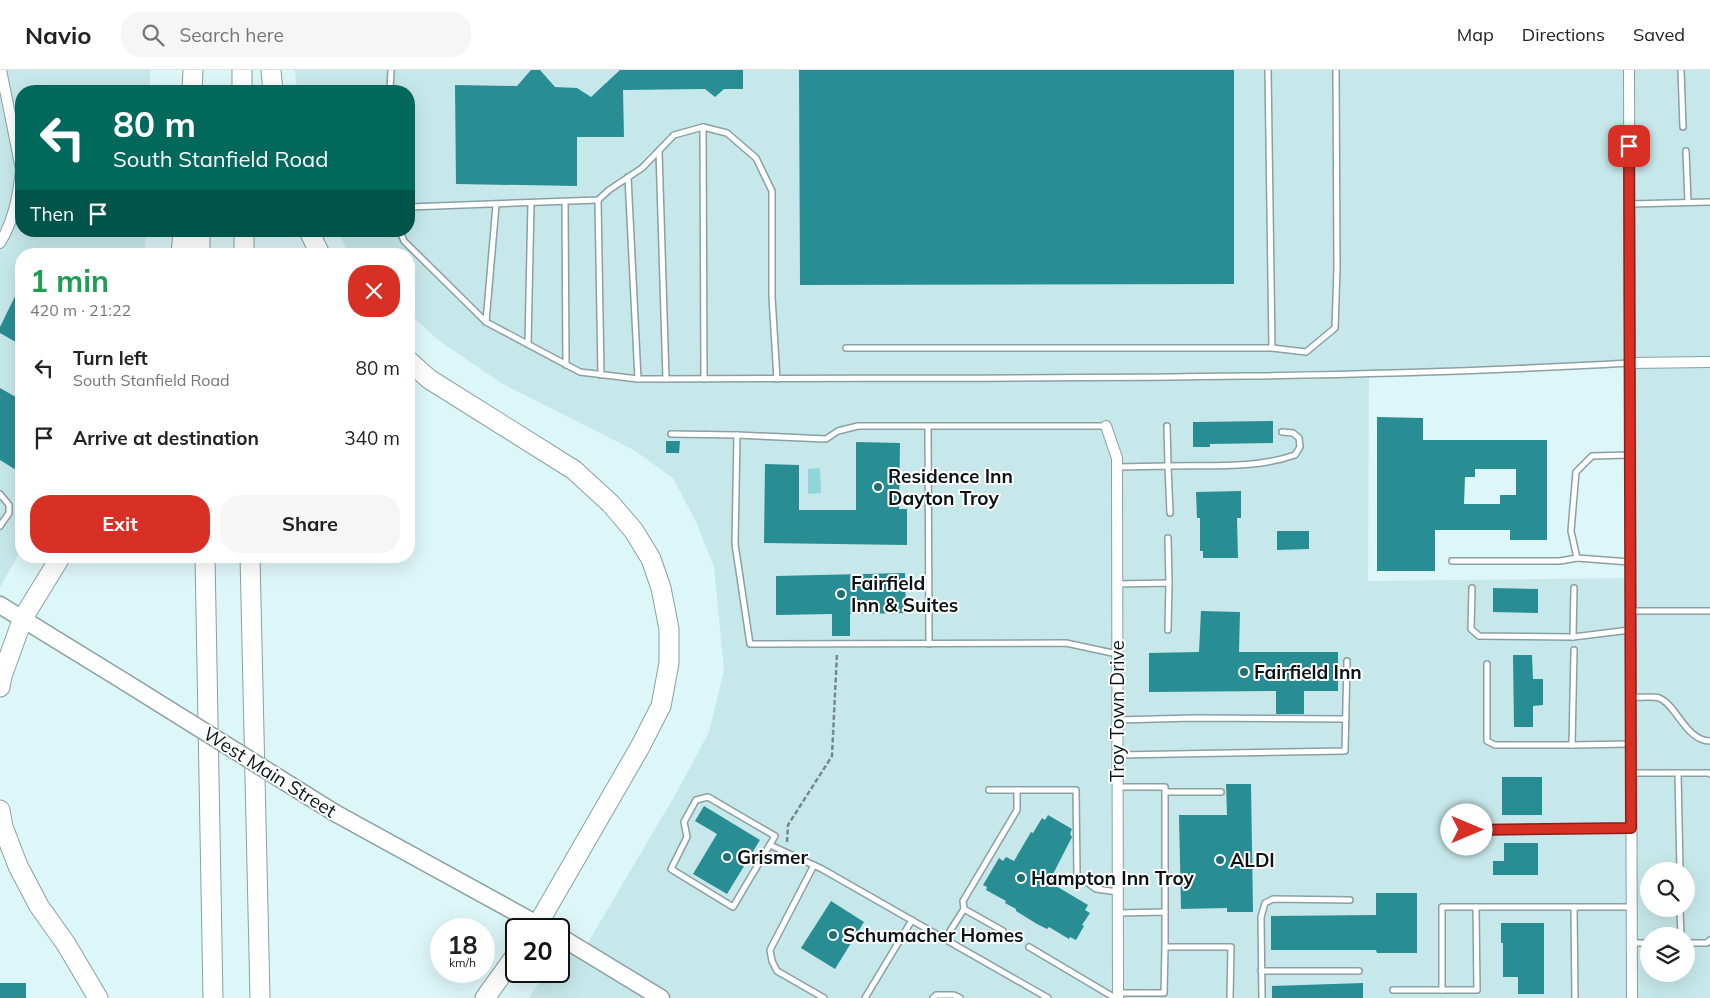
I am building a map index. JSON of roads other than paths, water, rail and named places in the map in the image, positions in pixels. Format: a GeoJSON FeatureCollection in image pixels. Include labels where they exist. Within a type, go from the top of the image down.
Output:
{"type":"FeatureCollection","features":[{"type":"Feature","properties":{"kind":"highway"},"geometry":{"type":"LineString","coordinates":[[193,85],[195,70]]}},
{"type":"Feature","properties":{"kind":"highway"},"geometry":{"type":"LineString","coordinates":[[195,70],[196,85]]}},
{"type":"Feature","properties":{"kind":"highway"},"geometry":{"type":"LineString","coordinates":[[242,70],[242,85]]}},
{"type":"Feature","properties":{"kind":"highway"},"geometry":{"type":"LineString","coordinates":[[271,70],[272,85]]}},
{"type":"Feature","properties":{"kind":"highway"},"geometry":{"type":"LineString","coordinates":[[415,367],[429,379],[574,470],[611,504],[634,531],[651,559],[661,588],[669,629],[669,663],[661,706],[545,918]]}},
{"type":"Feature","properties":{"kind":"highway"},"geometry":{"type":"LineString","coordinates":[[0,687],[2,676],[23,618],[57,563]]}},
{"type":"Feature","properties":{"kind":"highway"},"geometry":{"type":"LineString","coordinates":[[206,563],[213,998]]}},
{"type":"Feature","properties":{"kind":"highway"},"geometry":{"type":"LineString","coordinates":[[250,563],[260,998]]}},
{"type":"Feature","properties":{"kind":"highway"},"geometry":{"type":"LineString","coordinates":[[0,810],[4,827],[22,874],[39,906],[66,944],[98,998]]}},
{"type":"Feature","properties":{"kind":"highway"},"geometry":{"type":"LineString","coordinates":[[485,998],[505,970]]}},
{"type":"Feature","properties":{"kind":"main road","name":"West Main Street"},"geometry":{"type":"LineString","coordinates":[[0,605],[335,813],[524,918]]}},
{"type":"Feature","properties":{"kind":"main road"},"geometry":{"type":"LineString","coordinates":[[570,943],[661,998]]}},
{"type":"Feature","properties":{"kind":"street"},"geometry":{"type":"LineString","coordinates":[[1,70],[15,140]]}},
{"type":"Feature","properties":{"kind":"street"},"geometry":{"type":"LineString","coordinates":[[1629,70],[1632,998]]}},
{"type":"Feature","properties":{"kind":"street"},"geometry":{"type":"LineString","coordinates":[[0,242],[15,209]]}},
{"type":"Feature","properties":{"kind":"street"},"geometry":{"type":"LineString","coordinates":[[1629,363],[1710,362]]}},
{"type":"Feature","properties":{"kind":"street","name":"Troy Town Drive"},"geometry":{"type":"LineString","coordinates":[[1106,426],[1117,458],[1117,996]]}},
{"type":"Feature","properties":{"kind":"lane"},"geometry":{"type":"LineString","coordinates":[[390,85],[391,70]]}},
{"type":"Feature","properties":{"kind":"lane"},"geometry":{"type":"LineString","coordinates":[[1268,70],[1272,348]]}},
{"type":"Feature","properties":{"kind":"lane"},"geometry":{"type":"LineString","coordinates":[[846,348],[1272,348],[1306,352],[1335,328],[1337,268],[1336,70]]}},
{"type":"Feature","properties":{"kind":"lane"},"geometry":{"type":"LineString","coordinates":[[1681,70],[1683,127]]}},
{"type":"Feature","properties":{"kind":"lane"},"geometry":{"type":"LineString","coordinates":[[703,127],[704,379]]}},
{"type":"Feature","properties":{"kind":"lane"},"geometry":{"type":"LineString","coordinates":[[415,207],[598,200],[609,190],[642,168],[674,135],[703,127],[727,133],[756,158],[772,191],[772,297],[777,379]]}},
{"type":"Feature","properties":{"kind":"lane"},"geometry":{"type":"LineString","coordinates":[[659,151],[666,379]]}},
{"type":"Feature","properties":{"kind":"lane"},"geometry":{"type":"LineString","coordinates":[[1686,151],[1688,202]]}},
{"type":"Feature","properties":{"kind":"lane"},"geometry":{"type":"LineString","coordinates":[[628,177],[638,379]]}},
{"type":"Feature","properties":{"kind":"lane"},"geometry":{"type":"LineString","coordinates":[[598,200],[601,375]]}},
{"type":"Feature","properties":{"kind":"lane"},"geometry":{"type":"LineString","coordinates":[[565,202],[566,364]]}},
{"type":"Feature","properties":{"kind":"lane"},"geometry":{"type":"LineString","coordinates":[[1629,204],[1710,202]]}},
{"type":"Feature","properties":{"kind":"lane"},"geometry":{"type":"LineString","coordinates":[[528,344],[531,203]]}},
{"type":"Feature","properties":{"kind":"lane"},"geometry":{"type":"LineString","coordinates":[[486,322],[496,205]]}},
{"type":"Feature","properties":{"kind":"lane"},"geometry":{"type":"LineString","coordinates":[[402,237],[411,248]]}},
{"type":"Feature","properties":{"kind":"lane"},"geometry":{"type":"LineString","coordinates":[[415,252],[486,322],[580,372],[638,379],[1314,376],[1629,363]]}},
{"type":"Feature","properties":{"kind":"lane"},"geometry":{"type":"LineString","coordinates":[[671,434],[737,434],[826,439],[838,431],[858,426],[1106,426]]}},
{"type":"Feature","properties":{"kind":"lane"},"geometry":{"type":"LineString","coordinates":[[928,426],[929,644]]}},
{"type":"Feature","properties":{"kind":"lane"},"geometry":{"type":"LineString","coordinates":[[1167,426],[1170,513]]}},
{"type":"Feature","properties":{"kind":"lane"},"geometry":{"type":"LineString","coordinates":[[1117,467],[1263,463],[1282,460],[1295,455],[1300,447],[1299,438],[1293,433],[1282,432]]}},
{"type":"Feature","properties":{"kind":"lane"},"geometry":{"type":"LineString","coordinates":[[737,434],[735,544],[750,644],[1066,643],[1117,654]]}},
{"type":"Feature","properties":{"kind":"lane"},"geometry":{"type":"LineString","coordinates":[[1577,558],[1571,531],[1576,472],[1592,456],[1629,455]]}},
{"type":"Feature","properties":{"kind":"lane"},"geometry":{"type":"LineString","coordinates":[[0,494],[9,504],[9,513],[0,526]]}},
{"type":"Feature","properties":{"kind":"lane"},"geometry":{"type":"LineString","coordinates":[[1168,538],[1168,630]]}},
{"type":"Feature","properties":{"kind":"lane"},"geometry":{"type":"LineString","coordinates":[[1452,561],[1560,561],[1577,558],[1630,562]]}},
{"type":"Feature","properties":{"kind":"lane"},"geometry":{"type":"LineString","coordinates":[[1117,584],[1169,583]]}},
{"type":"Feature","properties":{"kind":"lane"},"geometry":{"type":"LineString","coordinates":[[1472,588],[1472,629],[1479,636],[1573,636],[1630,630]]}},
{"type":"Feature","properties":{"kind":"lane"},"geometry":{"type":"LineString","coordinates":[[1573,636],[1574,588]]}},
{"type":"Feature","properties":{"kind":"lane"},"geometry":{"type":"LineString","coordinates":[[1630,611],[1710,611]]}},
{"type":"Feature","properties":{"kind":"lane"},"geometry":{"type":"LineString","coordinates":[[1572,745],[1574,650]]}},
{"type":"Feature","properties":{"kind":"lane"},"geometry":{"type":"LineString","coordinates":[[1117,755],[1346,751],[1347,661]]}},
{"type":"Feature","properties":{"kind":"lane"},"geometry":{"type":"LineString","coordinates":[[1487,664],[1487,741],[1495,745],[1630,744]]}},
{"type":"Feature","properties":{"kind":"lane"},"geometry":{"type":"LineString","coordinates":[[1630,697],[1659,698],[1666,703],[1683,725],[1704,741],[1710,741]]}},
{"type":"Feature","properties":{"kind":"lane"},"geometry":{"type":"LineString","coordinates":[[1117,720],[1267,717],[1346,719]]}},
{"type":"Feature","properties":{"kind":"lane"},"geometry":{"type":"LineString","coordinates":[[1631,773],[1710,774]]}},
{"type":"Feature","properties":{"kind":"lane"},"geometry":{"type":"LineString","coordinates":[[1678,773],[1680,862]]}},
{"type":"Feature","properties":{"kind":"lane"},"geometry":{"type":"LineString","coordinates":[[1029,947],[1117,996],[1164,996],[1165,787],[1117,787]]}},
{"type":"Feature","properties":{"kind":"lane"},"geometry":{"type":"LineString","coordinates":[[989,790],[1076,790],[1077,876],[1096,889],[1118,892]]}},
{"type":"Feature","properties":{"kind":"lane"},"geometry":{"type":"LineString","coordinates":[[945,939],[964,910],[963,901],[1018,810],[1018,790]]}},
{"type":"Feature","properties":{"kind":"lane"},"geometry":{"type":"LineString","coordinates":[[1165,792],[1221,792]]}},
{"type":"Feature","properties":{"kind":"lane"},"geometry":{"type":"LineString","coordinates":[[708,796],[775,836],[770,845],[733,907],[671,870],[687,837],[684,822],[696,800],[708,796]]}},
{"type":"Feature","properties":{"kind":"lane"},"geometry":{"type":"LineString","coordinates":[[1467,830],[1631,828]]}},
{"type":"Feature","properties":{"kind":"lane"},"geometry":{"type":"LineString","coordinates":[[770,845],[814,865],[1048,998]]}},
{"type":"Feature","properties":{"kind":"lane"},"geometry":{"type":"LineString","coordinates":[[814,865],[770,950],[772,961],[777,970],[824,998]]}},
{"type":"Feature","properties":{"kind":"lane"},"geometry":{"type":"LineString","coordinates":[[1262,998],[1261,917],[1265,903],[1273,899],[1350,900]]}},
{"type":"Feature","properties":{"kind":"lane"},"geometry":{"type":"LineString","coordinates":[[1442,990],[1442,906],[1631,907]]}},
{"type":"Feature","properties":{"kind":"lane"},"geometry":{"type":"LineString","coordinates":[[1393,990],[1477,990],[1476,907]]}},
{"type":"Feature","properties":{"kind":"lane"},"geometry":{"type":"LineString","coordinates":[[1574,907],[1575,998]]}},
{"type":"Feature","properties":{"kind":"lane"},"geometry":{"type":"LineString","coordinates":[[964,910],[1003,931]]}},
{"type":"Feature","properties":{"kind":"lane"},"geometry":{"type":"LineString","coordinates":[[1118,912],[1165,912]]}},
{"type":"Feature","properties":{"kind":"lane"},"geometry":{"type":"LineString","coordinates":[[865,998],[912,920]]}},
{"type":"Feature","properties":{"kind":"lane"},"geometry":{"type":"LineString","coordinates":[[1695,943],[1707,943],[1710,940]]}},
{"type":"Feature","properties":{"kind":"lane"},"geometry":{"type":"LineString","coordinates":[[1631,943],[1640,943]]}},
{"type":"Feature","properties":{"kind":"lane"},"geometry":{"type":"LineString","coordinates":[[1165,947],[1231,947],[1230,998]]}},
{"type":"Feature","properties":{"kind":"lane"},"geometry":{"type":"LineString","coordinates":[[1261,971],[1359,971]]}},
{"type":"Feature","properties":{"kind":"lane"},"geometry":{"type":"LineString","coordinates":[[933,998],[936,995],[954,995],[960,998]]}},
{"type":"Feature","properties":{"kind":"place","name":"Residence Inn Dayton Troy"},"geometry":{"type":"Point","coordinates":[878,487]}},
{"type":"Feature","properties":{"kind":"place","name":"Fairfield Inn & Suites"},"geometry":{"type":"Point","coordinates":[841,594]}},
{"type":"Feature","properties":{"kind":"place","name":"Fairfield Inn"},"geometry":{"type":"Point","coordinates":[1244,672]}},
{"type":"Feature","properties":{"kind":"place","name":"Grismer"},"geometry":{"type":"Point","coordinates":[727,857]}},
{"type":"Feature","properties":{"kind":"place","name":"ALDI"},"geometry":{"type":"Point","coordinates":[1220,860]}},
{"type":"Feature","properties":{"kind":"place","name":"Hampton Inn Troy"},"geometry":{"type":"Point","coordinates":[1021,878]}},
{"type":"Feature","properties":{"kind":"place","name":"Schumacher Homes"},"geometry":{"type":"Point","coordinates":[833,935]}}]}
